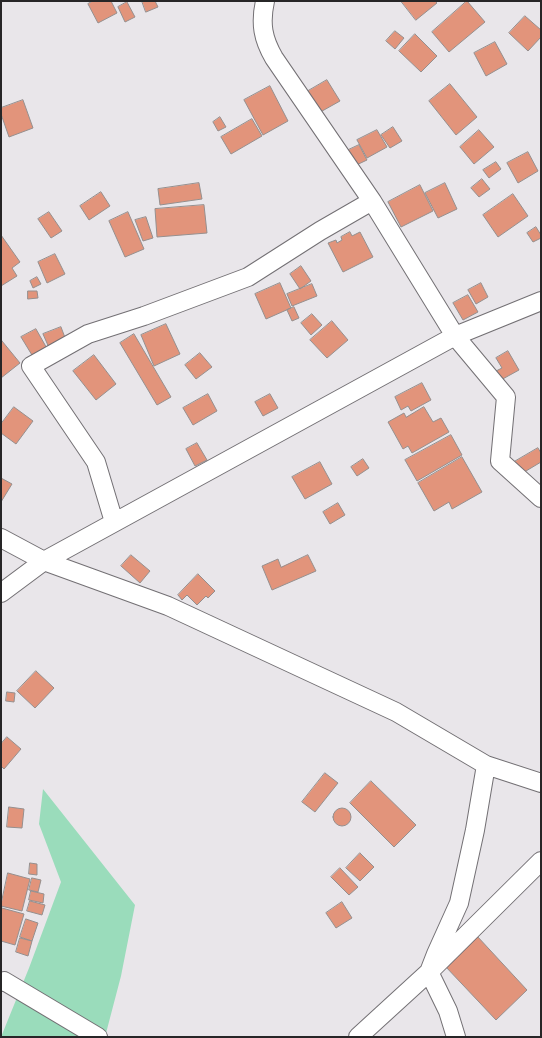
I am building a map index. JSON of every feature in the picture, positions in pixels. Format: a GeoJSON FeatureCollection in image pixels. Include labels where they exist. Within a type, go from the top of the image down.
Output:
{"type":"FeatureCollection","features":[{"type":"Feature","properties":{"kind":"street"},"geometry":{"type":"LineString","coordinates":[[265,1],[262,12],[262,30],[267,46],[372,202],[455,336],[506,397],[500,460],[541,498]]}},
{"type":"Feature","properties":{"kind":"street"},"geometry":{"type":"LineString","coordinates":[[114,522],[96,462],[31,366],[88,334],[144,316],[248,277],[320,231],[372,202]]}},
{"type":"Feature","properties":{"kind":"street"},"geometry":{"type":"LineString","coordinates":[[1,593],[44,561],[455,336],[541,301]]}},
{"type":"Feature","properties":{"kind":"street"},"geometry":{"type":"LineString","coordinates":[[1,538],[44,561],[168,606],[396,712],[486,765],[541,783]]}},
{"type":"Feature","properties":{"kind":"street"},"geometry":{"type":"LineString","coordinates":[[456,1037],[448,1011],[429,972],[459,903],[475,830],[486,765]]}},
{"type":"Feature","properties":{"kind":"street"},"geometry":{"type":"LineString","coordinates":[[358,1037],[429,972],[541,861]]}},
{"type":"Feature","properties":{"kind":"street"},"geometry":{"type":"LineString","coordinates":[[1,982],[4,981],[98,1037]]}},
{"type":"Feature","properties":{"kind":"green space"},"geometry":{"type":"Polygon","coordinates":[[[43,789],[135,905],[121,976],[105,1037],[1,1037],[61,882],[39,824],[43,789]]]}},
{"type":"Feature","properties":{"kind":"building"},"geometry":{"type":"Polygon","coordinates":[[[93,1],[111,1],[117,13],[98,23],[88,4],[93,1]]]}},
{"type":"Feature","properties":{"kind":"building"},"geometry":{"type":"Polygon","coordinates":[[[142,1],[155,1],[158,7],[146,12],[142,1]]]}},
{"type":"Feature","properties":{"kind":"building"},"geometry":{"type":"Polygon","coordinates":[[[401,1],[435,1],[437,3],[416,20],[401,1]]]}},
{"type":"Feature","properties":{"kind":"building"},"geometry":{"type":"Polygon","coordinates":[[[467,1],[485,22],[449,52],[432,32],[467,1]]]}},
{"type":"Feature","properties":{"kind":"building"},"geometry":{"type":"Polygon","coordinates":[[[127,2],[135,17],[125,22],[118,7],[127,2]]]}},
{"type":"Feature","properties":{"kind":"building"},"geometry":{"type":"Polygon","coordinates":[[[525,16],[541,30],[541,37],[528,51],[509,33],[525,16]]]}},
{"type":"Feature","properties":{"kind":"building"},"geometry":{"type":"Polygon","coordinates":[[[395,31],[404,38],[395,49],[386,41],[395,31]]]}},
{"type":"Feature","properties":{"kind":"building"},"geometry":{"type":"Polygon","coordinates":[[[415,34],[437,56],[421,72],[399,51],[415,34]]]}},
{"type":"Feature","properties":{"kind":"building"},"geometry":{"type":"Polygon","coordinates":[[[495,42],[507,64],[486,76],[474,53],[495,42]]]}},
{"type":"Feature","properties":{"kind":"building"},"geometry":{"type":"Polygon","coordinates":[[[327,80],[340,101],[315,115],[303,94],[327,80]]]}},
{"type":"Feature","properties":{"kind":"building"},"geometry":{"type":"Polygon","coordinates":[[[450,84],[477,117],[456,135],[429,101],[450,84]]]}},
{"type":"Feature","properties":{"kind":"building"},"geometry":{"type":"Polygon","coordinates":[[[270,86],[288,121],[263,135],[244,100],[270,86]]]}},
{"type":"Feature","properties":{"kind":"building"},"geometry":{"type":"Polygon","coordinates":[[[23,100],[33,128],[9,137],[1,114],[1,108],[23,100]]]}},
{"type":"Feature","properties":{"kind":"building"},"geometry":{"type":"Polygon","coordinates":[[[220,117],[226,127],[218,131],[213,122],[220,117]]]}},
{"type":"Feature","properties":{"kind":"building"},"geometry":{"type":"Polygon","coordinates":[[[252,119],[262,136],[231,154],[221,137],[252,119]]]}},
{"type":"Feature","properties":{"kind":"building"},"geometry":{"type":"Polygon","coordinates":[[[393,127],[402,141],[390,148],[381,135],[393,127]]]}},
{"type":"Feature","properties":{"kind":"building"},"geometry":{"type":"Polygon","coordinates":[[[377,130],[387,147],[367,158],[357,140],[377,130]]]}},
{"type":"Feature","properties":{"kind":"building"},"geometry":{"type":"Polygon","coordinates":[[[479,130],[494,147],[474,164],[460,147],[479,130]]]}},
{"type":"Feature","properties":{"kind":"building"},"geometry":{"type":"Polygon","coordinates":[[[359,145],[367,160],[350,168],[342,153],[359,145]]]}},
{"type":"Feature","properties":{"kind":"building"},"geometry":{"type":"Polygon","coordinates":[[[528,152],[538,171],[518,183],[507,163],[528,152]]]}},
{"type":"Feature","properties":{"kind":"building"},"geometry":{"type":"Polygon","coordinates":[[[496,162],[501,169],[489,178],[483,170],[496,162]]]}},
{"type":"Feature","properties":{"kind":"building"},"geometry":{"type":"Polygon","coordinates":[[[482,179],[490,189],[479,197],[471,188],[482,179]]]}},
{"type":"Feature","properties":{"kind":"building"},"geometry":{"type":"Polygon","coordinates":[[[199,183],[202,199],[160,205],[158,189],[199,183]]]}},
{"type":"Feature","properties":{"kind":"building"},"geometry":{"type":"Polygon","coordinates":[[[445,183],[457,209],[438,218],[425,193],[445,183]]]}},
{"type":"Feature","properties":{"kind":"building"},"geometry":{"type":"Polygon","coordinates":[[[420,185],[433,211],[401,227],[388,202],[420,185]]]}},
{"type":"Feature","properties":{"kind":"building"},"geometry":{"type":"Polygon","coordinates":[[[101,192],[110,206],[89,220],[80,206],[101,192]]]}},
{"type":"Feature","properties":{"kind":"building"},"geometry":{"type":"Polygon","coordinates":[[[513,194],[528,216],[498,237],[483,215],[513,194]]]}},
{"type":"Feature","properties":{"kind":"building"},"geometry":{"type":"Polygon","coordinates":[[[204,205],[207,233],[157,237],[155,209],[204,205]]]}},
{"type":"Feature","properties":{"kind":"building"},"geometry":{"type":"Polygon","coordinates":[[[49,212],[62,231],[51,238],[38,219],[49,212]]]}},
{"type":"Feature","properties":{"kind":"building"},"geometry":{"type":"Polygon","coordinates":[[[128,212],[144,249],[125,257],[109,221],[128,212]]]}},
{"type":"Feature","properties":{"kind":"building"},"geometry":{"type":"Polygon","coordinates":[[[146,217],[153,238],[143,241],[135,220],[146,217]]]}},
{"type":"Feature","properties":{"kind":"building"},"geometry":{"type":"Polygon","coordinates":[[[536,227],[541,238],[533,242],[527,233],[536,227]]]}},
{"type":"Feature","properties":{"kind":"building"},"geometry":{"type":"Polygon","coordinates":[[[350,232],[352,236],[360,232],[373,257],[343,272],[328,243],[336,240],[337,243],[342,240],[341,237],[350,232]]]}},
{"type":"Feature","properties":{"kind":"building"},"geometry":{"type":"Polygon","coordinates":[[[1,235],[20,262],[12,268],[17,276],[1,286],[1,235]]]}},
{"type":"Feature","properties":{"kind":"building"},"geometry":{"type":"Polygon","coordinates":[[[55,254],[65,274],[47,283],[38,262],[55,254]]]}},
{"type":"Feature","properties":{"kind":"building"},"geometry":{"type":"Polygon","coordinates":[[[301,266],[311,281],[300,289],[290,274],[301,266]]]}},
{"type":"Feature","properties":{"kind":"building"},"geometry":{"type":"Polygon","coordinates":[[[37,277],[41,284],[33,288],[30,281],[37,277]]]}},
{"type":"Feature","properties":{"kind":"building"},"geometry":{"type":"Polygon","coordinates":[[[280,283],[291,308],[266,319],[255,294],[280,283]]]}},
{"type":"Feature","properties":{"kind":"building"},"geometry":{"type":"Polygon","coordinates":[[[481,283],[488,297],[476,304],[468,290],[481,283]]]}},
{"type":"Feature","properties":{"kind":"building"},"geometry":{"type":"Polygon","coordinates":[[[312,284],[317,296],[292,306],[287,294],[312,284]]]}},
{"type":"Feature","properties":{"kind":"building"},"geometry":{"type":"Polygon","coordinates":[[[28,291],[37,291],[38,298],[28,299],[28,291]]]}},
{"type":"Feature","properties":{"kind":"building"},"geometry":{"type":"Polygon","coordinates":[[[468,295],[478,312],[463,320],[453,303],[468,295]]]}},
{"type":"Feature","properties":{"kind":"building"},"geometry":{"type":"Polygon","coordinates":[[[294,307],[299,318],[292,321],[287,310],[294,307]]]}},
{"type":"Feature","properties":{"kind":"building"},"geometry":{"type":"Polygon","coordinates":[[[312,314],[322,325],[311,335],[301,323],[312,314]]]}},
{"type":"Feature","properties":{"kind":"building"},"geometry":{"type":"Polygon","coordinates":[[[332,321],[348,340],[327,358],[310,340],[332,321]]]}},
{"type":"Feature","properties":{"kind":"building"},"geometry":{"type":"Polygon","coordinates":[[[166,324],[180,354],[154,366],[141,335],[166,324]]]}},
{"type":"Feature","properties":{"kind":"building"},"geometry":{"type":"Polygon","coordinates":[[[61,327],[67,343],[50,350],[43,334],[61,327]]]}},
{"type":"Feature","properties":{"kind":"building"},"geometry":{"type":"Polygon","coordinates":[[[36,329],[49,352],[35,360],[21,337],[36,329]]]}},
{"type":"Feature","properties":{"kind":"building"},"geometry":{"type":"Polygon","coordinates":[[[134,334],[171,397],[157,405],[120,343],[134,334]]]}},
{"type":"Feature","properties":{"kind":"building"},"geometry":{"type":"Polygon","coordinates":[[[1,342],[20,363],[1,378],[1,342]]]}},
{"type":"Feature","properties":{"kind":"building"},"geometry":{"type":"Polygon","coordinates":[[[508,351],[519,370],[499,381],[494,372],[502,368],[496,358],[508,351]]]}},
{"type":"Feature","properties":{"kind":"building"},"geometry":{"type":"Polygon","coordinates":[[[200,353],[212,367],[196,379],[185,365],[200,353]]]}},
{"type":"Feature","properties":{"kind":"building"},"geometry":{"type":"Polygon","coordinates":[[[94,355],[116,384],[96,400],[73,371],[94,355]]]}},
{"type":"Feature","properties":{"kind":"building"},"geometry":{"type":"Polygon","coordinates":[[[422,383],[431,400],[411,411],[408,406],[401,410],[395,397],[422,383]]]}},
{"type":"Feature","properties":{"kind":"building"},"geometry":{"type":"Polygon","coordinates":[[[208,394],[217,411],[193,425],[183,408],[208,394]]]}},
{"type":"Feature","properties":{"kind":"building"},"geometry":{"type":"Polygon","coordinates":[[[270,394],[278,408],[263,416],[255,402],[270,394]]]}},
{"type":"Feature","properties":{"kind":"building"},"geometry":{"type":"Polygon","coordinates":[[[14,407],[33,421],[16,444],[1,433],[1,424],[14,407]]]}},
{"type":"Feature","properties":{"kind":"building"},"geometry":{"type":"Polygon","coordinates":[[[424,407],[433,422],[441,418],[449,432],[412,453],[408,446],[403,449],[388,422],[404,413],[406,417],[424,407]]]}},
{"type":"Feature","properties":{"kind":"building"},"geometry":{"type":"Polygon","coordinates":[[[451,435],[462,455],[417,481],[405,460],[451,435]]]}},
{"type":"Feature","properties":{"kind":"building"},"geometry":{"type":"Polygon","coordinates":[[[197,443],[207,460],[195,466],[186,449],[197,443]]]}},
{"type":"Feature","properties":{"kind":"building"},"geometry":{"type":"Polygon","coordinates":[[[538,448],[541,453],[541,462],[516,477],[509,465],[538,448]]]}},
{"type":"Feature","properties":{"kind":"building"},"geometry":{"type":"Polygon","coordinates":[[[462,457],[482,492],[452,509],[449,502],[434,511],[418,483],[462,457]]]}},
{"type":"Feature","properties":{"kind":"building"},"geometry":{"type":"Polygon","coordinates":[[[363,459],[369,468],[357,476],[351,467],[363,459]]]}},
{"type":"Feature","properties":{"kind":"building"},"geometry":{"type":"Polygon","coordinates":[[[320,462],[332,484],[305,499],[292,477],[320,462]]]}},
{"type":"Feature","properties":{"kind":"building"},"geometry":{"type":"Polygon","coordinates":[[[1,478],[12,484],[1,502],[1,478]]]}},
{"type":"Feature","properties":{"kind":"building"},"geometry":{"type":"Polygon","coordinates":[[[338,503],[345,515],[330,524],[323,512],[338,503]]]}},
{"type":"Feature","properties":{"kind":"building"},"geometry":{"type":"Polygon","coordinates":[[[131,555],[150,571],[140,583],[121,566],[131,555]]]}},
{"type":"Feature","properties":{"kind":"building"},"geometry":{"type":"Polygon","coordinates":[[[308,555],[316,571],[272,590],[262,566],[278,559],[281,567],[308,555]]]}},
{"type":"Feature","properties":{"kind":"building"},"geometry":{"type":"Polygon","coordinates":[[[198,574],[215,591],[208,598],[206,596],[197,605],[187,595],[182,600],[178,595],[198,574]]]}},
{"type":"Feature","properties":{"kind":"building"},"geometry":{"type":"Polygon","coordinates":[[[36,671],[54,688],[35,708],[17,691],[36,671]]]}},
{"type":"Feature","properties":{"kind":"building"},"geometry":{"type":"Polygon","coordinates":[[[7,692],[15,693],[14,702],[6,701],[7,692]]]}},
{"type":"Feature","properties":{"kind":"building"},"geometry":{"type":"Polygon","coordinates":[[[7,737],[21,749],[4,769],[1,766],[1,744],[7,737]]]}},
{"type":"Feature","properties":{"kind":"building"},"geometry":{"type":"Polygon","coordinates":[[[325,773],[338,783],[315,812],[302,802],[325,773]]]}},
{"type":"Feature","properties":{"kind":"building"},"geometry":{"type":"Polygon","coordinates":[[[371,781],[416,825],[394,847],[350,803],[371,781]]]}},
{"type":"Feature","properties":{"kind":"building"},"geometry":{"type":"Polygon","coordinates":[[[9,807],[24,809],[22,828],[7,827],[9,807]]]}},
{"type":"Feature","properties":{"kind":"building"},"geometry":{"type":"Polygon","coordinates":[[[342,808],[348,811],[351,817],[348,823],[342,826],[336,823],[333,817],[336,811],[342,808]]]}},
{"type":"Feature","properties":{"kind":"building"},"geometry":{"type":"Polygon","coordinates":[[[360,853],[374,867],[360,881],[346,868],[360,853]]]}},
{"type":"Feature","properties":{"kind":"building"},"geometry":{"type":"Polygon","coordinates":[[[30,863],[37,864],[37,875],[29,874],[30,863]]]}},
{"type":"Feature","properties":{"kind":"building"},"geometry":{"type":"Polygon","coordinates":[[[340,868],[358,887],[349,895],[331,877],[340,868]]]}},
{"type":"Feature","properties":{"kind":"building"},"geometry":{"type":"Polygon","coordinates":[[[8,873],[30,879],[22,911],[1,906],[8,873]]]}},
{"type":"Feature","properties":{"kind":"building"},"geometry":{"type":"Polygon","coordinates":[[[32,878],[41,880],[38,892],[29,890],[32,878]]]}},
{"type":"Feature","properties":{"kind":"building"},"geometry":{"type":"Polygon","coordinates":[[[31,891],[44,894],[43,903],[29,900],[31,891]]]}},
{"type":"Feature","properties":{"kind":"building"},"geometry":{"type":"Polygon","coordinates":[[[30,901],[45,905],[42,915],[27,911],[30,901]]]}},
{"type":"Feature","properties":{"kind":"building"},"geometry":{"type":"Polygon","coordinates":[[[342,902],[352,918],[336,928],[326,913],[342,902]]]}},
{"type":"Feature","properties":{"kind":"building"},"geometry":{"type":"Polygon","coordinates":[[[2,908],[24,914],[15,945],[1,941],[2,908]]]}},
{"type":"Feature","properties":{"kind":"building"},"geometry":{"type":"Polygon","coordinates":[[[26,919],[38,923],[32,941],[20,937],[26,919]]]}},
{"type":"Feature","properties":{"kind":"building"},"geometry":{"type":"Polygon","coordinates":[[[477,936],[527,990],[496,1020],[445,966],[477,936]]]}},
{"type":"Feature","properties":{"kind":"building"},"geometry":{"type":"Polygon","coordinates":[[[20,938],[32,941],[28,956],[16,952],[20,938]]]}}]}
